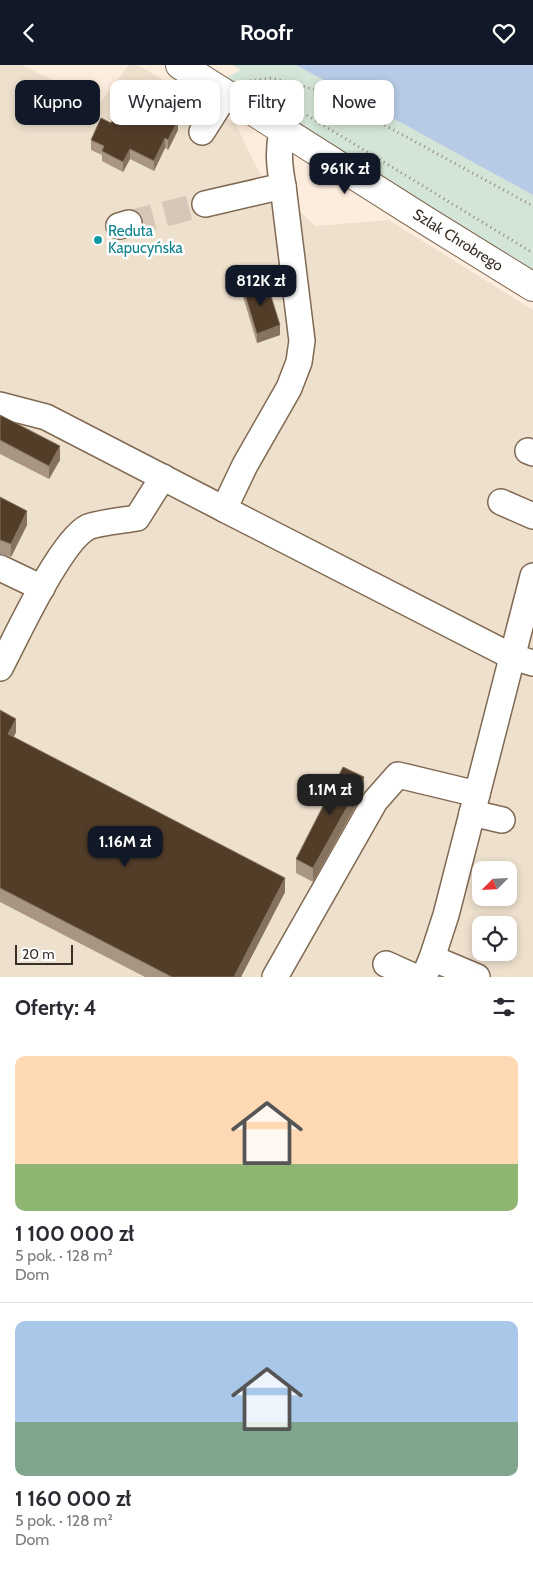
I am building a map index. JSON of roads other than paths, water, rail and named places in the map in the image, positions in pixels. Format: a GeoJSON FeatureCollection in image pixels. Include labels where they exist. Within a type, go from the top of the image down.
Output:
{"type":"FeatureCollection","features":[{"type":"Feature","properties":{"kind":"main road","name":"Szlak Chrobrego"},"geometry":{"type":"LineString","coordinates":[[180,65],[533,287]]}},
{"type":"Feature","properties":{"kind":"lane"},"geometry":{"type":"LineString","coordinates":[[202,132],[226,94]]}},
{"type":"Feature","properties":{"kind":"lane"},"geometry":{"type":"LineString","coordinates":[[224,509],[245,465],[289,388],[299,362],[302,341],[279,164],[278,149],[282,130]]}},
{"type":"Feature","properties":{"kind":"lane"},"geometry":{"type":"LineString","coordinates":[[205,204],[283,186]]}},
{"type":"Feature","properties":{"kind":"lane"},"geometry":{"type":"LineString","coordinates":[[0,405],[46,417],[523,660]]}},
{"type":"Feature","properties":{"kind":"lane"},"geometry":{"type":"LineString","coordinates":[[0,668],[42,588],[68,545],[88,527],[137,518],[163,477]]}},
{"type":"Feature","properties":{"kind":"lane"},"geometry":{"type":"LineString","coordinates":[[501,502],[533,516]]}},
{"type":"Feature","properties":{"kind":"lane"},"geometry":{"type":"LineString","coordinates":[[0,568],[42,588]]}},
{"type":"Feature","properties":{"kind":"lane"},"geometry":{"type":"LineString","coordinates":[[477,977],[428,968],[446,915],[475,804],[523,660],[533,576]]}},
{"type":"Feature","properties":{"kind":"lane"},"geometry":{"type":"LineString","coordinates":[[275,977],[375,801],[398,775],[475,804],[502,820]]}},
{"type":"Feature","properties":{"kind":"lane"},"geometry":{"type":"LineString","coordinates":[[386,964],[415,977]]}},
{"type":"Feature","properties":{"kind":"water"},"geometry":{"type":"Polygon","coordinates":[[[296,65],[533,65],[533,195],[394,119],[394,80],[323,80],[296,65]]]}},
{"type":"Feature","properties":{"kind":"tunnel"},"geometry":{"type":"LineString","coordinates":[[129,223],[205,204]]}},
{"type":"Feature","properties":{"kind":"place","name":"Reduta Kapucyńska"},"geometry":{"type":"Point","coordinates":[98,240]}}]}
